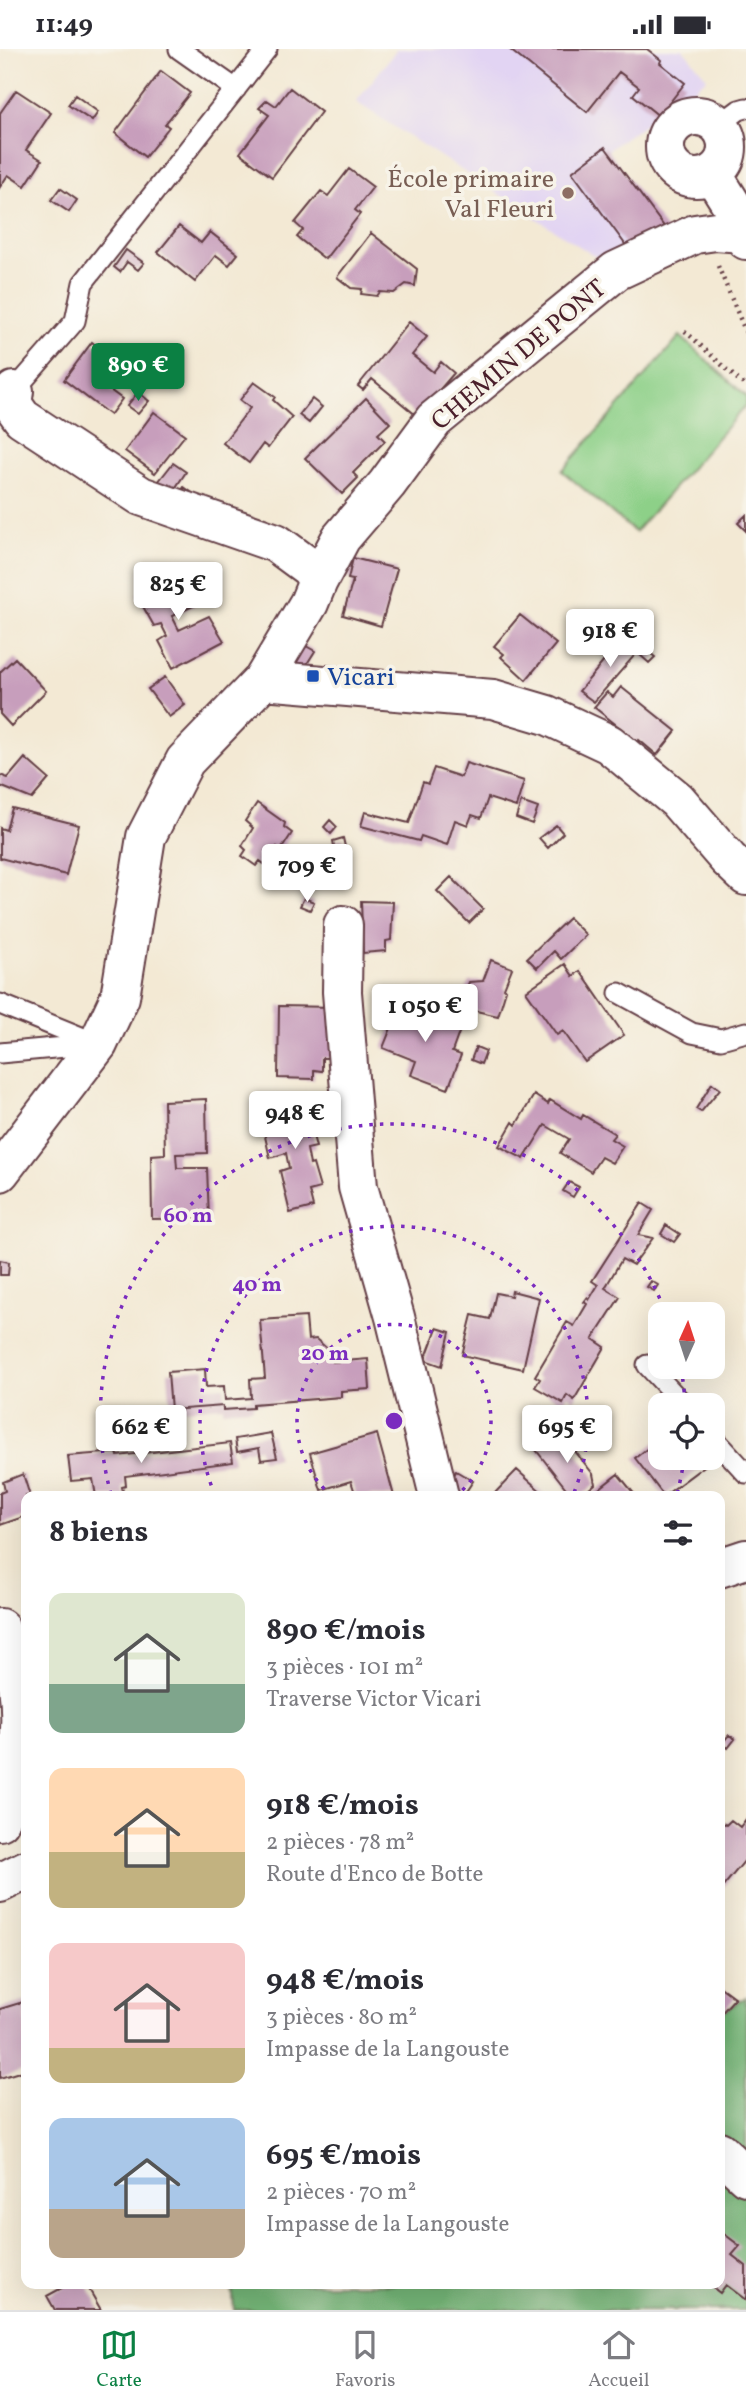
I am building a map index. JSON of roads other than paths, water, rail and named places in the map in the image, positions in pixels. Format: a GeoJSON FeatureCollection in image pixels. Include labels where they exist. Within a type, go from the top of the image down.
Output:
{"type":"FeatureCollection","features":[{"type":"Feature","properties":{"kind":"street"},"geometry":{"type":"LineString","coordinates":[[685,117],[733,117],[722,166],[713,175],[688,177],[676,171],[667,161],[665,148],[668,135],[674,125],[685,117]]}},
{"type":"Feature","properties":{"kind":"street"},"geometry":{"type":"LineString","coordinates":[[713,175],[733,207],[745,236]]}},
{"type":"Feature","properties":{"kind":"street","name":"CHEMIN DE PONT"},"geometry":{"type":"LineString","coordinates":[[0,1172],[98,1044],[120,997],[146,837],[185,761],[262,680],[309,603],[341,538],[387,484],[434,420],[616,271],[695,234],[716,231],[745,236]]}},
{"type":"Feature","properties":{"kind":"street"},"geometry":{"type":"LineString","coordinates":[[6,395],[22,418],[141,496],[276,543],[304,563],[318,581]]}},
{"type":"Feature","properties":{"kind":"street"},"geometry":{"type":"LineString","coordinates":[[262,680],[493,699],[547,715],[609,744],[677,800],[746,876]]}},
{"type":"Feature","properties":{"kind":"street"},"geometry":{"type":"LineString","coordinates":[[343,925],[342,992],[358,1187],[395,1317],[438,1491]]}},
{"type":"Feature","properties":{"kind":"street"},"geometry":{"type":"LineString","coordinates":[[725,1567],[746,1559]]}},
{"type":"Feature","properties":{"kind":"street"},"geometry":{"type":"LineString","coordinates":[[0,1628],[18,1685],[19,1747],[6,1807],[0,1821]]}},
{"type":"Feature","properties":{"kind":"street"},"geometry":{"type":"LineString","coordinates":[[0,1883],[21,1872]]}},
{"type":"Feature","properties":{"kind":"street"},"geometry":{"type":"LineString","coordinates":[[725,2157],[746,2176]]}},
{"type":"Feature","properties":{"kind":"lane"},"geometry":{"type":"LineString","coordinates":[[179,49],[236,89]]}},
{"type":"Feature","properties":{"kind":"lane"},"geometry":{"type":"LineString","coordinates":[[6,395],[75,321],[83,283],[267,49]]}},
{"type":"Feature","properties":{"kind":"lane"},"geometry":{"type":"LineString","coordinates":[[619,993],[692,1033],[721,1039],[746,1032]]}},
{"type":"Feature","properties":{"kind":"lane"},"geometry":{"type":"LineString","coordinates":[[0,1004],[98,1044]]}},
{"type":"Feature","properties":{"kind":"lane"},"geometry":{"type":"LineString","coordinates":[[0,1053],[98,1044]]}},
{"type":"Feature","properties":{"kind":"lane"},"geometry":{"type":"LineString","coordinates":[[647,1365],[673,1393]]}},
{"type":"Feature","properties":{"kind":"lane"},"geometry":{"type":"LineString","coordinates":[[725,1450],[746,1473]]}},
{"type":"Feature","properties":{"kind":"place","name":"École primaire Val Fleuri"},"geometry":{"type":"Point","coordinates":[568,193]}},
{"type":"Feature","properties":{"kind":"place","name":"Vicari"},"geometry":{"type":"Point","coordinates":[313,676]}}]}
